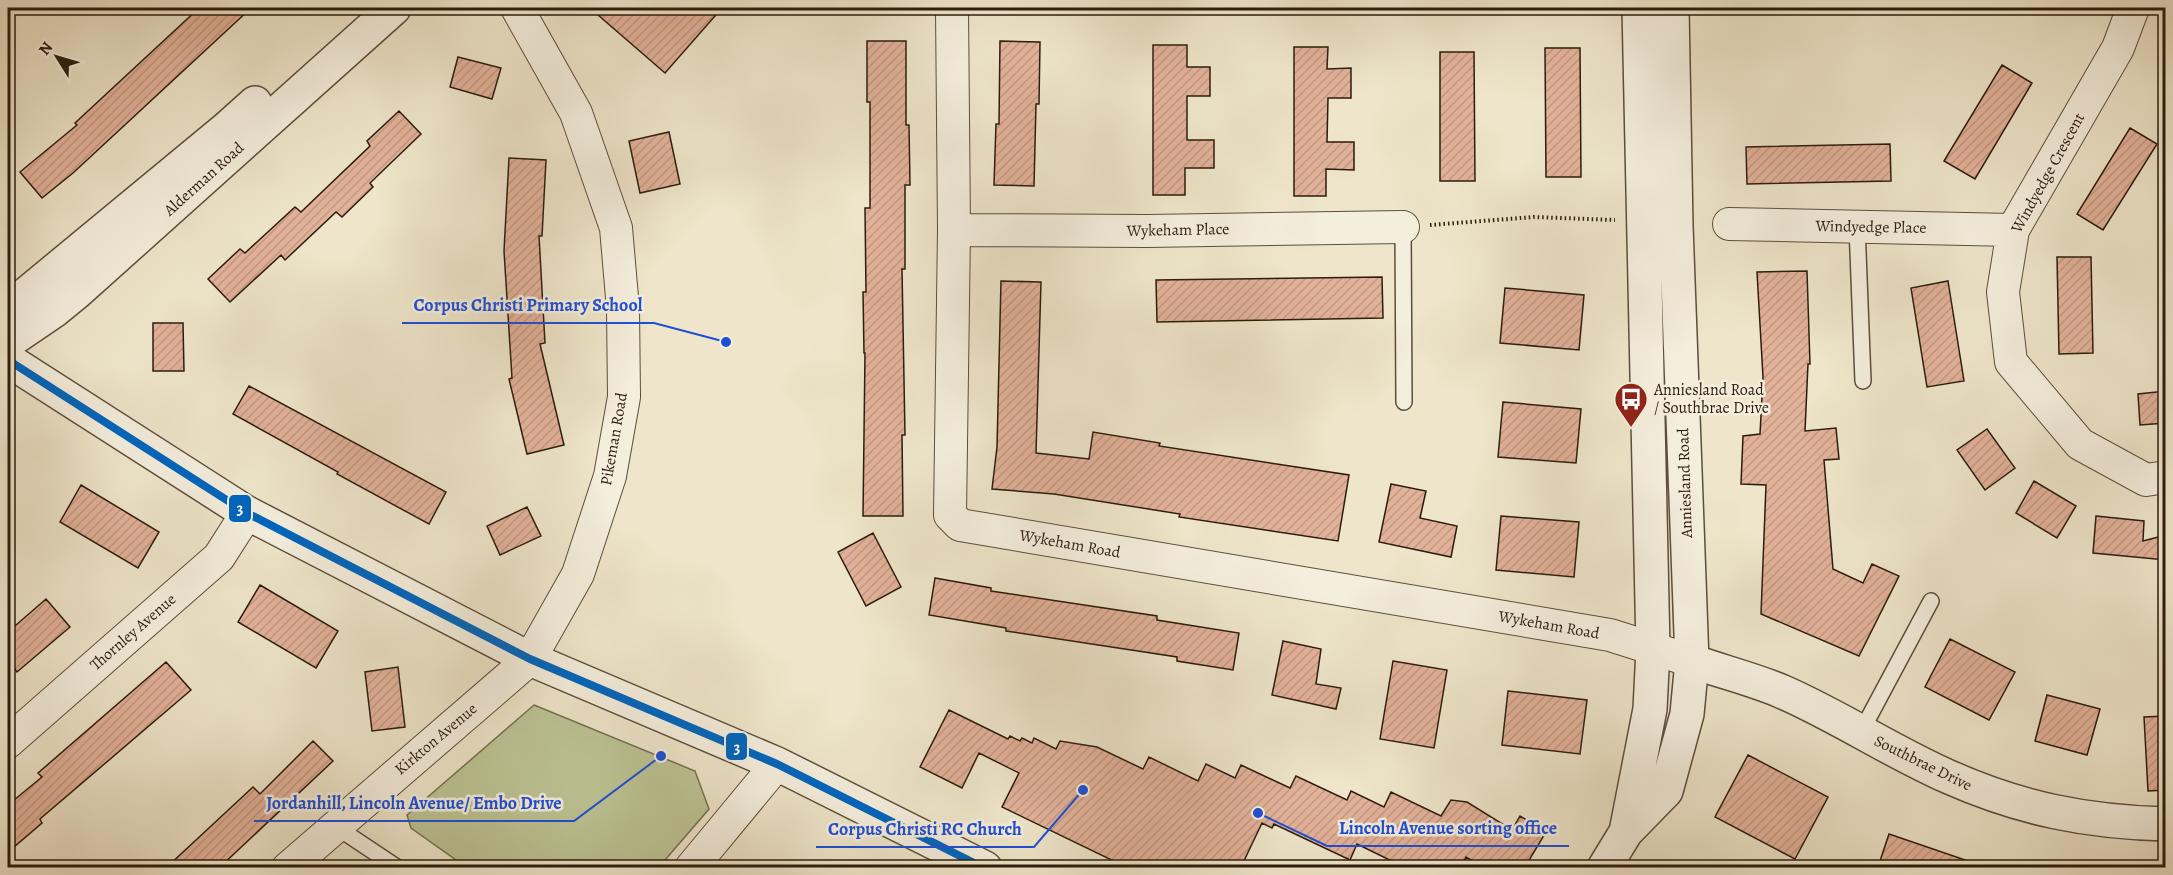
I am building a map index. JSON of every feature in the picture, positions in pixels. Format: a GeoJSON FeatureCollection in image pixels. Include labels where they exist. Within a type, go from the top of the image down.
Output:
{"type":"FeatureCollection","features":[{"type":"Feature","properties":{"kind":"street","name":"Alderman Road"},"geometry":{"type":"LineString","coordinates":[[8,309],[226,129],[361,8]]}},
{"type":"Feature","properties":{"kind":"street","name":"Alderman Road"},"geometry":{"type":"LineString","coordinates":[[8,342],[77,292],[394,8]]}},
{"type":"Feature","properties":{"kind":"street","name":"Pikeman Road"},"geometry":{"type":"LineString","coordinates":[[517,8],[576,114],[616,228],[623,331],[624,397],[610,476],[578,574],[530,659]]}},
{"type":"Feature","properties":{"kind":"street","name":"Wykeham Road"},"geometry":{"type":"LineString","coordinates":[[952,8],[954,230],[950,515],[960,525],[1599,633],[1692,662]]}},
{"type":"Feature","properties":{"kind":"street","name":"Anniesland Road"},"geometry":{"type":"LineString","coordinates":[[1626,832],[1650,709],[1653,648],[1639,8]]}},
{"type":"Feature","properties":{"kind":"street","name":"Anniesland Road"},"geometry":{"type":"LineString","coordinates":[[1604,867],[1626,832],[1666,791],[1687,714],[1692,662],[1676,226],[1672,8]]}},
{"type":"Feature","properties":{"kind":"street","name":"Windyedge Crescent"},"geometry":{"type":"LineString","coordinates":[[2133,8],[2118,48],[2013,230],[2003,292],[2011,362],[2080,444],[2146,480],[2166,477]]}},
{"type":"Feature","properties":{"kind":"street","name":"Windyedge Place"},"geometry":{"type":"LineString","coordinates":[[1729,224],[2013,230]]}},
{"type":"Feature","properties":{"kind":"street","name":"Wykeham Place"},"geometry":{"type":"LineString","coordinates":[[954,230],[1146,231],[1403,227]]}},
{"type":"Feature","properties":{"kind":"street"},"geometry":{"type":"LineString","coordinates":[[8,360],[247,513],[530,659],[777,764],[985,867]]}},
{"type":"Feature","properties":{"kind":"street","name":"Thornley Avenue"},"geometry":{"type":"LineString","coordinates":[[8,742],[219,557],[247,513]]}},
{"type":"Feature","properties":{"kind":"street","name":"Kirkton Avenue"},"geometry":{"type":"LineString","coordinates":[[288,867],[530,659]]}},
{"type":"Feature","properties":{"kind":"street","name":"Southbrae Drive"},"geometry":{"type":"LineString","coordinates":[[1692,662],[1752,680],[1784,693],[1947,776],[2013,801],[2086,819],[2166,824]]}},
{"type":"Feature","properties":{"kind":"street"},"geometry":{"type":"LineString","coordinates":[[691,867],[777,764]]}},
{"type":"Feature","properties":{"kind":"lane"},"geometry":{"type":"LineString","coordinates":[[1857,226],[1863,381]]}},
{"type":"Feature","properties":{"kind":"lane"},"geometry":{"type":"LineString","coordinates":[[1403,227],[1404,402]]}},
{"type":"Feature","properties":{"kind":"lane"},"geometry":{"type":"LineString","coordinates":[[1861,732],[1931,601]]}},
{"type":"Feature","properties":{"kind":"lane"},"geometry":{"type":"LineString","coordinates":[[335,825],[398,867]]}},
{"type":"Feature","properties":{"kind":"path"},"geometry":{"type":"LineString","coordinates":[[1403,227],[1534,217],[1643,221]]}},
{"type":"Feature","properties":{"kind":"green space"},"geometry":{"type":"Polygon","coordinates":[[[534,705],[695,771],[709,809],[659,867],[466,867],[411,828],[407,815],[534,705]]]}},
{"type":"Feature","properties":{"kind":"building"},"geometry":{"type":"Polygon","coordinates":[[[199,8],[251,8],[73,173],[42,198],[20,172],[77,125],[75,123],[199,8]]]}},
{"type":"Feature","properties":{"kind":"building"},"geometry":{"type":"Polygon","coordinates":[[[590,8],[722,8],[665,73],[590,8]]]}},
{"type":"Feature","properties":{"kind":"building"},"geometry":{"type":"Polygon","coordinates":[[[867,41],[906,41],[906,125],[909,125],[910,185],[905,185],[905,269],[902,269],[905,435],[902,435],[903,516],[863,516],[865,353],[863,292],[866,292],[865,208],[870,208],[870,102],[867,102],[867,41]]]}},
{"type":"Feature","properties":{"kind":"building"},"geometry":{"type":"Polygon","coordinates":[[[1000,41],[1040,42],[1034,186],[994,185],[996,124],[999,124],[1000,41]]]}},
{"type":"Feature","properties":{"kind":"building"},"geometry":{"type":"Polygon","coordinates":[[[1153,45],[1187,45],[1187,67],[1210,67],[1210,96],[1187,96],[1187,140],[1214,140],[1214,168],[1185,168],[1185,195],[1153,195],[1153,45]]]}},
{"type":"Feature","properties":{"kind":"building"},"geometry":{"type":"Polygon","coordinates":[[[1294,47],[1328,47],[1327,69],[1351,68],[1351,98],[1328,98],[1327,142],[1354,142],[1354,170],[1326,169],[1326,196],[1294,196],[1294,47]]]}},
{"type":"Feature","properties":{"kind":"building"},"geometry":{"type":"Polygon","coordinates":[[[1545,48],[1580,48],[1581,177],[1546,177],[1545,48]]]}},
{"type":"Feature","properties":{"kind":"building"},"geometry":{"type":"Polygon","coordinates":[[[1440,52],[1474,52],[1475,181],[1440,181],[1440,52]]]}},
{"type":"Feature","properties":{"kind":"building"},"geometry":{"type":"Polygon","coordinates":[[[458,57],[501,68],[492,99],[450,87],[458,57]]]}},
{"type":"Feature","properties":{"kind":"building"},"geometry":{"type":"Polygon","coordinates":[[[2002,65],[2032,83],[1975,179],[1944,161],[2002,65]]]}},
{"type":"Feature","properties":{"kind":"building"},"geometry":{"type":"Polygon","coordinates":[[[399,111],[421,134],[370,183],[373,187],[342,217],[336,212],[285,260],[281,255],[230,302],[208,279],[240,249],[245,253],[295,207],[301,212],[370,146],[367,141],[399,111]]]}},
{"type":"Feature","properties":{"kind":"building"},"geometry":{"type":"Polygon","coordinates":[[[2130,128],[2157,144],[2103,230],[2077,214],[2130,128]]]}},
{"type":"Feature","properties":{"kind":"building"},"geometry":{"type":"Polygon","coordinates":[[[669,132],[680,184],[640,193],[629,141],[669,132]]]}},
{"type":"Feature","properties":{"kind":"building"},"geometry":{"type":"Polygon","coordinates":[[[1890,144],[1891,181],[1747,184],[1746,147],[1890,144]]]}},
{"type":"Feature","properties":{"kind":"building"},"geometry":{"type":"Polygon","coordinates":[[[509,158],[546,160],[542,236],[539,236],[545,343],[540,344],[564,445],[527,454],[509,379],[512,378],[504,251],[509,158]]]}},
{"type":"Feature","properties":{"kind":"building"},"geometry":{"type":"Polygon","coordinates":[[[2057,257],[2091,257],[2093,353],[2059,354],[2057,257]]]}},
{"type":"Feature","properties":{"kind":"building"},"geometry":{"type":"Polygon","coordinates":[[[1807,271],[1810,364],[1808,364],[1805,431],[1836,428],[1839,459],[1824,460],[1833,569],[1863,583],[1872,564],[1899,576],[1859,656],[1761,614],[1766,485],[1741,484],[1743,436],[1760,434],[1763,377],[1757,272],[1807,271]]]}},
{"type":"Feature","properties":{"kind":"building"},"geometry":{"type":"Polygon","coordinates":[[[1382,277],[1383,318],[1157,322],[1156,280],[1382,277]]]}},
{"type":"Feature","properties":{"kind":"building"},"geometry":{"type":"Polygon","coordinates":[[[1001,281],[1041,282],[1036,453],[1089,459],[1093,432],[1160,443],[1159,446],[1349,475],[1338,541],[1179,517],[1180,514],[1054,494],[992,489],[997,447],[1001,281]]]}},
{"type":"Feature","properties":{"kind":"building"},"geometry":{"type":"Polygon","coordinates":[[[1948,281],[1964,381],[1927,387],[1911,288],[1948,281]]]}},
{"type":"Feature","properties":{"kind":"building"},"geometry":{"type":"Polygon","coordinates":[[[1505,288],[1584,295],[1579,350],[1500,343],[1505,288]]]}},
{"type":"Feature","properties":{"kind":"building"},"geometry":{"type":"Polygon","coordinates":[[[153,323],[183,323],[184,371],[153,371],[153,323]]]}},
{"type":"Feature","properties":{"kind":"building"},"geometry":{"type":"Polygon","coordinates":[[[249,386],[446,492],[429,524],[233,414],[249,386]]]}},
{"type":"Feature","properties":{"kind":"building"},"geometry":{"type":"Polygon","coordinates":[[[2166,391],[2166,423],[2140,425],[2138,394],[2166,391]]]}},
{"type":"Feature","properties":{"kind":"building"},"geometry":{"type":"Polygon","coordinates":[[[1503,402],[1581,409],[1576,463],[1498,457],[1503,402]]]}},
{"type":"Feature","properties":{"kind":"building"},"geometry":{"type":"Polygon","coordinates":[[[1987,429],[2015,468],[1985,490],[1957,450],[1987,429]]]}},
{"type":"Feature","properties":{"kind":"building"},"geometry":{"type":"Polygon","coordinates":[[[2034,481],[2076,506],[2057,538],[2016,513],[2034,481]]]}},
{"type":"Feature","properties":{"kind":"building"},"geometry":{"type":"Polygon","coordinates":[[[1391,484],[1426,491],[1420,518],[1457,526],[1451,557],[1379,542],[1391,484]]]}},
{"type":"Feature","properties":{"kind":"building"},"geometry":{"type":"Polygon","coordinates":[[[81,485],[159,532],[138,568],[60,522],[81,485]]]}},
{"type":"Feature","properties":{"kind":"building"},"geometry":{"type":"Polygon","coordinates":[[[527,507],[541,536],[500,555],[487,526],[527,507]]]}},
{"type":"Feature","properties":{"kind":"building"},"geometry":{"type":"Polygon","coordinates":[[[1501,516],[1579,522],[1574,577],[1496,570],[1501,516]]]}},
{"type":"Feature","properties":{"kind":"building"},"geometry":{"type":"Polygon","coordinates":[[[2096,516],[2144,521],[2143,541],[2166,535],[2166,560],[2093,553],[2096,516]]]}},
{"type":"Feature","properties":{"kind":"building"},"geometry":{"type":"Polygon","coordinates":[[[873,533],[901,587],[866,606],[838,552],[873,533]]]}},
{"type":"Feature","properties":{"kind":"building"},"geometry":{"type":"Polygon","coordinates":[[[935,578],[991,588],[991,591],[1157,616],[1157,620],[1239,633],[1233,670],[1177,661],[1177,657],[1006,631],[1006,628],[929,615],[935,578]]]}},
{"type":"Feature","properties":{"kind":"building"},"geometry":{"type":"Polygon","coordinates":[[[260,585],[338,631],[316,668],[238,622],[260,585]]]}},
{"type":"Feature","properties":{"kind":"building"},"geometry":{"type":"Polygon","coordinates":[[[46,599],[70,627],[17,672],[8,660],[8,632],[46,599]]]}},
{"type":"Feature","properties":{"kind":"building"},"geometry":{"type":"Polygon","coordinates":[[[1950,639],[2015,672],[1989,720],[1925,687],[1950,639]]]}},
{"type":"Feature","properties":{"kind":"building"},"geometry":{"type":"Polygon","coordinates":[[[1283,641],[1321,649],[1316,684],[1341,688],[1336,709],[1272,695],[1283,641]]]}},
{"type":"Feature","properties":{"kind":"building"},"geometry":{"type":"Polygon","coordinates":[[[1393,661],[1447,670],[1434,748],[1380,739],[1393,661]]]}},
{"type":"Feature","properties":{"kind":"building"},"geometry":{"type":"Polygon","coordinates":[[[166,662],[191,690],[40,819],[42,823],[8,852],[8,805],[42,777],[38,773],[166,662]]]}},
{"type":"Feature","properties":{"kind":"building"},"geometry":{"type":"Polygon","coordinates":[[[398,667],[405,727],[372,731],[365,672],[398,667]]]}},
{"type":"Feature","properties":{"kind":"building"},"geometry":{"type":"Polygon","coordinates":[[[1508,691],[1587,700],[1580,754],[1502,745],[1508,691]]]}},
{"type":"Feature","properties":{"kind":"building"},"geometry":{"type":"Polygon","coordinates":[[[2047,695],[2100,709],[2087,755],[2035,741],[2047,695]]]}},
{"type":"Feature","properties":{"kind":"building"},"geometry":{"type":"Polygon","coordinates":[[[949,710],[1008,739],[1010,736],[1020,741],[1022,738],[1032,743],[1034,738],[1056,749],[1060,741],[1097,747],[1143,769],[1149,757],[1198,781],[1206,764],[1235,778],[1241,765],[1290,788],[1296,776],[1347,800],[1351,791],[1384,807],[1391,792],[1441,816],[1451,800],[1467,802],[1512,830],[1520,816],[1546,832],[1525,867],[1483,867],[1466,857],[1461,867],[1404,867],[1357,844],[1350,860],[1274,824],[1272,828],[1262,823],[1241,867],[1126,867],[1002,807],[1019,773],[979,753],[962,788],[920,767],[949,710]]]}},
{"type":"Feature","properties":{"kind":"building"},"geometry":{"type":"Polygon","coordinates":[[[2166,716],[2166,790],[2148,791],[2144,717],[2166,716]]]}},
{"type":"Feature","properties":{"kind":"building"},"geometry":{"type":"Polygon","coordinates":[[[313,741],[333,761],[220,867],[167,867],[253,787],[260,794],[313,741]]]}},
{"type":"Feature","properties":{"kind":"building"},"geometry":{"type":"Polygon","coordinates":[[[1748,755],[1828,797],[1795,859],[1715,817],[1748,755]]]}},
{"type":"Feature","properties":{"kind":"building"},"geometry":{"type":"Polygon","coordinates":[[[1889,834],[1977,864],[1977,867],[1878,867],[1889,834]]]}},
{"type":"Feature","properties":{"kind":"transit line","name":"3"},"geometry":{"type":"LineString","coordinates":[[8,360],[247,513],[530,659],[777,764],[984,868]]}},
{"type":"Feature","properties":{"kind":"place","name":"Corpus Christi Primary School"},"geometry":{"type":"Point","coordinates":[726,342]}},
{"type":"Feature","properties":{"kind":"place","name":"Anniesland Road / Southbrae Drive"},"geometry":{"type":"Point","coordinates":[1631,428]}},
{"type":"Feature","properties":{"kind":"place","name":"Jordanhill, Lincoln Avenue/ Embo Drive"},"geometry":{"type":"Point","coordinates":[661,756]}},
{"type":"Feature","properties":{"kind":"place","name":"Corpus Christi RC Church"},"geometry":{"type":"Point","coordinates":[1083,790]}},
{"type":"Feature","properties":{"kind":"place","name":"Lincoln Avenue sorting office"},"geometry":{"type":"Point","coordinates":[1258,813]}}]}
